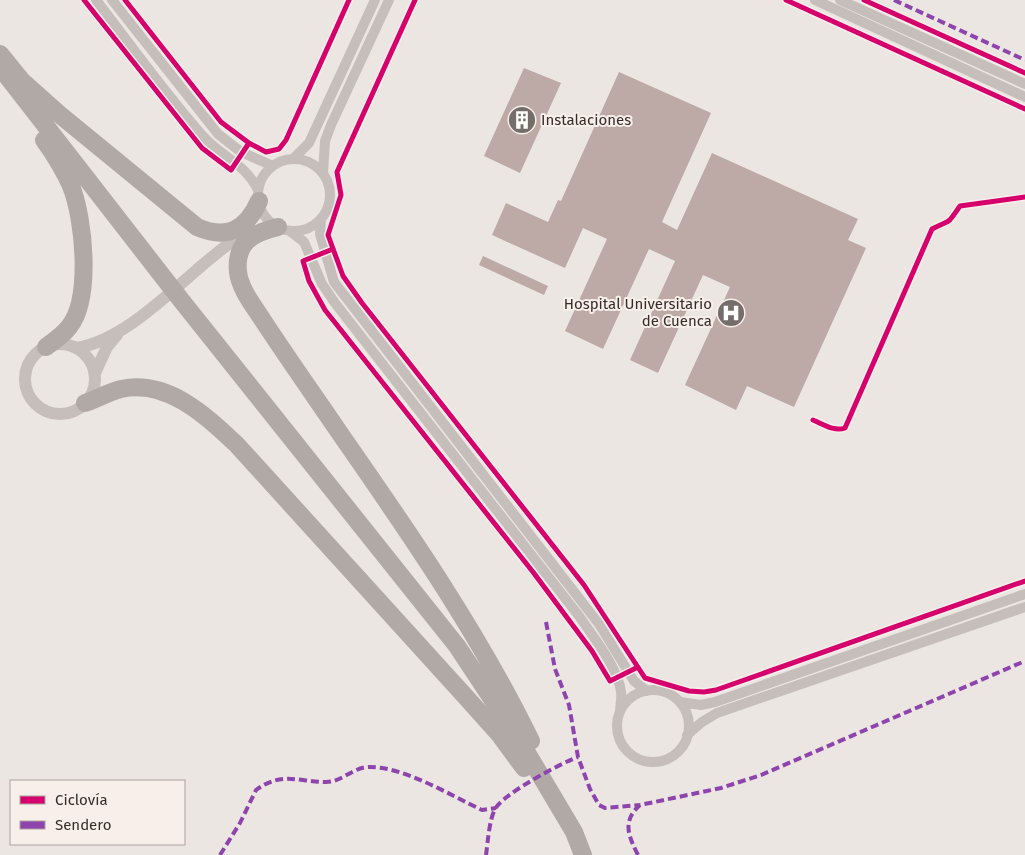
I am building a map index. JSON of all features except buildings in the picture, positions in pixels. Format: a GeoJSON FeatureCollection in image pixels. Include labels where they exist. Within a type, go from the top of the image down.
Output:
{"type":"FeatureCollection","features":[{"type":"Feature","properties":{"kind":"highway"},"geometry":{"type":"LineString","coordinates":[[0,54],[22,81],[197,226],[217,233],[235,230],[249,220],[259,200]]}},
{"type":"Feature","properties":{"kind":"highway"},"geometry":{"type":"LineString","coordinates":[[0,67],[181,300],[457,646],[520,741],[574,832],[585,855]]}},
{"type":"Feature","properties":{"kind":"highway"},"geometry":{"type":"LineString","coordinates":[[0,78],[51,150],[71,187],[78,213],[83,286],[80,303],[70,327],[46,347]]}},
{"type":"Feature","properties":{"kind":"highway"},"geometry":{"type":"LineString","coordinates":[[279,227],[261,231],[246,241],[240,253],[238,265],[241,283],[276,341],[407,531],[476,640],[573,819],[585,855]]}},
{"type":"Feature","properties":{"kind":"highway"},"geometry":{"type":"LineString","coordinates":[[85,403],[121,389],[141,388],[163,392],[189,404],[237,445],[500,734],[546,799],[578,855]]}},
{"type":"Feature","properties":{"kind":"street"},"geometry":{"type":"LineString","coordinates":[[96,0],[202,136],[251,176],[259,200],[279,227],[304,242],[322,284],[335,303],[579,616],[598,644],[618,682],[621,692],[617,727],[621,742],[630,754],[639,759],[654,761],[668,758],[680,749],[687,735],[702,722],[717,713],[1025,607]]}},
{"type":"Feature","properties":{"kind":"street"},"geometry":{"type":"LineString","coordinates":[[112,0],[218,134],[241,152],[273,166]]}},
{"type":"Feature","properties":{"kind":"street"},"geometry":{"type":"LineString","coordinates":[[95,373],[90,360],[76,348],[64,344],[46,347],[35,355],[28,366],[26,379],[32,398],[42,408],[61,413],[74,410],[85,403],[93,389],[95,373],[107,347],[122,330],[254,224],[263,176],[273,166],[293,159],[309,142],[375,0]]}},
{"type":"Feature","properties":{"kind":"street"},"geometry":{"type":"LineString","coordinates":[[389,0],[325,141],[323,174],[330,194],[329,205],[321,220],[320,234],[334,282],[593,617],[634,681],[647,690],[665,692],[680,702],[701,705],[715,702],[1025,594]]}},
{"type":"Feature","properties":{"kind":"street"},"geometry":{"type":"LineString","coordinates":[[816,0],[1025,98]]}},
{"type":"Feature","properties":{"kind":"street"},"geometry":{"type":"LineString","coordinates":[[840,0],[1025,84]]}},
{"type":"Feature","properties":{"kind":"street"},"geometry":{"type":"LineString","coordinates":[[293,159],[308,162],[323,174]]}},
{"type":"Feature","properties":{"kind":"street"},"geometry":{"type":"LineString","coordinates":[[246,232],[279,227],[305,230],[321,220]]}},
{"type":"Feature","properties":{"kind":"street"},"geometry":{"type":"LineString","coordinates":[[76,348],[95,344],[122,330]]}},
{"type":"Feature","properties":{"kind":"street"},"geometry":{"type":"LineString","coordinates":[[620,712],[630,698],[647,690]]}},
{"type":"Feature","properties":{"kind":"street"},"geometry":{"type":"LineString","coordinates":[[680,702],[688,718],[687,735]]}},
{"type":"Feature","properties":{"kind":"marked path"},"geometry":{"type":"LineString","coordinates":[[894,0],[1025,60]]}},
{"type":"Feature","properties":{"kind":"marked path"},"geometry":{"type":"LineString","coordinates":[[546,622],[555,669],[569,705],[578,757],[590,789],[599,805],[605,808],[640,805]]}},
{"type":"Feature","properties":{"kind":"marked path"},"geometry":{"type":"LineString","coordinates":[[638,855],[628,828],[634,811],[640,805],[721,788],[761,775],[1025,661]]}},
{"type":"Feature","properties":{"kind":"marked path"},"geometry":{"type":"LineString","coordinates":[[486,855],[491,819],[500,803],[533,780],[578,757]]}},
{"type":"Feature","properties":{"kind":"marked path"},"geometry":{"type":"LineString","coordinates":[[220,855],[240,823],[256,790],[265,784],[282,779],[326,782],[337,780],[362,768],[382,768],[426,782],[482,810],[496,808]]}},
{"type":"Feature","properties":{"kind":"cycle path"},"geometry":{"type":"LineString","coordinates":[[84,0],[202,148],[231,170],[249,143]]}},
{"type":"Feature","properties":{"kind":"cycle path"},"geometry":{"type":"LineString","coordinates":[[125,0],[221,122],[249,143],[266,152],[279,149],[286,140],[349,0]]}},
{"type":"Feature","properties":{"kind":"cycle path"},"geometry":{"type":"LineString","coordinates":[[415,0],[337,172],[341,195],[328,235],[343,276],[362,303],[584,585],[645,678],[689,691],[704,692],[716,690],[1025,581]]}},
{"type":"Feature","properties":{"kind":"cycle path"},"geometry":{"type":"LineString","coordinates":[[786,0],[1025,109]]}},
{"type":"Feature","properties":{"kind":"cycle path"},"geometry":{"type":"LineString","coordinates":[[864,0],[1025,73]]}},
{"type":"Feature","properties":{"kind":"cycle path"},"geometry":{"type":"LineString","coordinates":[[813,420],[833,428],[845,428],[932,229],[949,221],[960,206],[1025,197]]}},
{"type":"Feature","properties":{"kind":"cycle path"},"geometry":{"type":"LineString","coordinates":[[333,249],[303,261],[309,281],[325,310],[533,572],[592,651],[610,681],[638,667]]}},
{"type":"Feature","properties":{"kind":"place","name":"Instalaciones"},"geometry":{"type":"Point","coordinates":[522,120]}},
{"type":"Feature","properties":{"kind":"place","name":"Hospital Universitario de Cuenca"},"geometry":{"type":"Point","coordinates":[731,313]}}]}
